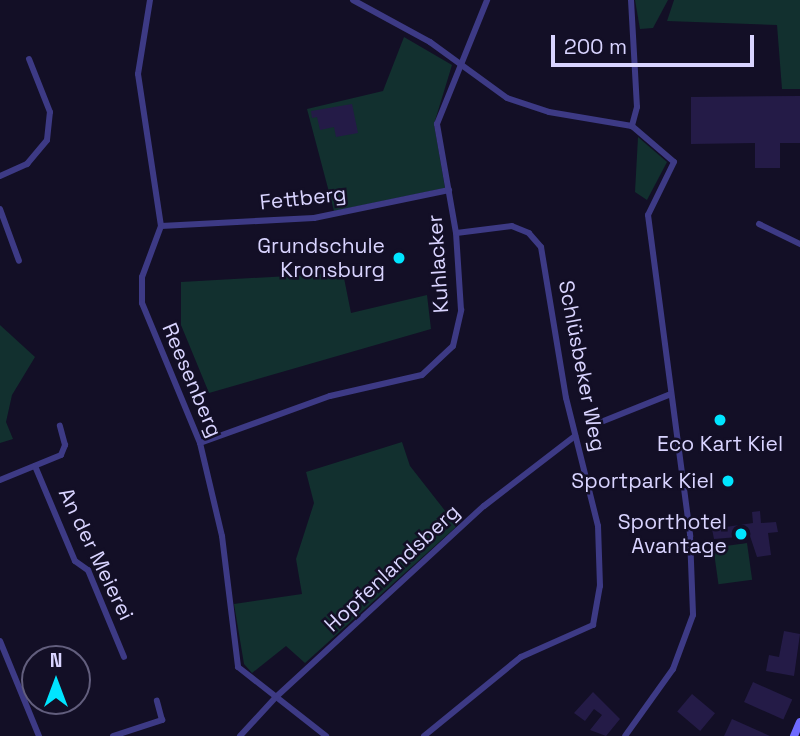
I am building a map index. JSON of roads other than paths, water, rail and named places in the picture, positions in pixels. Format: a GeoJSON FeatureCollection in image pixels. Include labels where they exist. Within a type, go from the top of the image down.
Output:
{"type":"FeatureCollection","features":[{"type":"Feature","properties":{"kind":"main road"},"geometry":{"type":"LineString","coordinates":[[794,736],[800,722]]}},
{"type":"Feature","properties":{"kind":"street","name":"Reesenberg"},"geometry":{"type":"LineString","coordinates":[[150,0],[138,74],[160,226],[142,278],[142,303],[201,443],[222,536],[238,667],[326,736]]}},
{"type":"Feature","properties":{"kind":"street"},"geometry":{"type":"LineString","coordinates":[[353,0],[423,38],[457,64],[522,103],[632,126],[669,154],[673,169],[648,215],[692,569],[688,638],[625,736]]}},
{"type":"Feature","properties":{"kind":"street","name":"Kuhlacker"},"geometry":{"type":"LineString","coordinates":[[201,443],[330,396],[422,374],[441,362],[453,346],[461,310],[456,233],[437,124],[457,64],[481,22],[487,0]]}},
{"type":"Feature","properties":{"kind":"street"},"geometry":{"type":"LineString","coordinates":[[631,0],[637,107],[632,126]]}},
{"type":"Feature","properties":{"kind":"street"},"geometry":{"type":"LineString","coordinates":[[0,176],[27,164],[47,140],[50,112],[29,59]]}},
{"type":"Feature","properties":{"kind":"street","name":"Fettberg"},"geometry":{"type":"LineString","coordinates":[[160,226],[314,218],[449,190]]}},
{"type":"Feature","properties":{"kind":"street"},"geometry":{"type":"LineString","coordinates":[[0,209],[19,261]]}},
{"type":"Feature","properties":{"kind":"street"},"geometry":{"type":"LineString","coordinates":[[760,224],[800,244]]}},
{"type":"Feature","properties":{"kind":"street","name":"Schlüsbeker Weg"},"geometry":{"type":"LineString","coordinates":[[424,736],[521,657],[593,625],[600,586],[598,526],[575,436],[541,247],[529,233],[512,226],[456,233]]}},
{"type":"Feature","properties":{"kind":"street"},"geometry":{"type":"LineString","coordinates":[[601,422],[671,394]]}},
{"type":"Feature","properties":{"kind":"street"},"geometry":{"type":"LineString","coordinates":[[0,480],[61,455],[65,445],[60,426]]}},
{"type":"Feature","properties":{"kind":"street","name":"Hopfenlandsberg"},"geometry":{"type":"LineString","coordinates":[[240,736],[276,697],[484,506],[575,436]]}},
{"type":"Feature","properties":{"kind":"street","name":"An der Meierei"},"geometry":{"type":"LineString","coordinates":[[35,466],[75,561],[88,570],[124,657]]}},
{"type":"Feature","properties":{"kind":"street"},"geometry":{"type":"LineString","coordinates":[[0,641],[39,736]]}},
{"type":"Feature","properties":{"kind":"street"},"geometry":{"type":"LineString","coordinates":[[113,736],[162,720],[157,701]]}},
{"type":"Feature","properties":{"kind":"place","name":"Grundschule Kronsburg"},"geometry":{"type":"Point","coordinates":[399,258]}},
{"type":"Feature","properties":{"kind":"place","name":"Eco Kart Kiel"},"geometry":{"type":"Point","coordinates":[720,420]}},
{"type":"Feature","properties":{"kind":"place","name":"Sportpark Kiel"},"geometry":{"type":"Point","coordinates":[728,481]}},
{"type":"Feature","properties":{"kind":"place","name":"Sporthotel Avantage"},"geometry":{"type":"Point","coordinates":[741,534]}}]}
